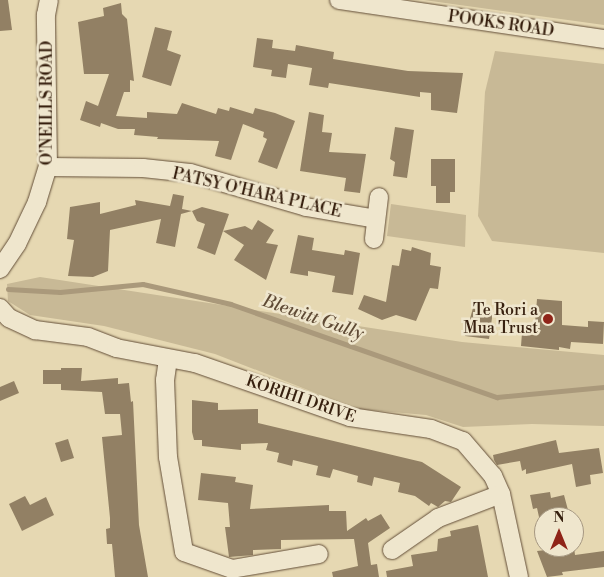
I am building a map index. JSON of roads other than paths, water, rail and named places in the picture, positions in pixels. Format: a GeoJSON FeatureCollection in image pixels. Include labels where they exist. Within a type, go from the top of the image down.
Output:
{"type":"FeatureCollection","features":[{"type":"Feature","properties":{"kind":"street","name":"POOKS ROAD"},"geometry":{"type":"LineString","coordinates":[[339,0],[604,39]]}},
{"type":"Feature","properties":{"kind":"street","name":"O'NEILLS ROAD"},"geometry":{"type":"LineString","coordinates":[[0,269],[17,244],[38,202],[48,167],[45,5]]}},
{"type":"Feature","properties":{"kind":"street","name":"PATSY O'HARA PLACE"},"geometry":{"type":"LineString","coordinates":[[48,167],[143,168],[190,173],[306,207],[376,219]]}},
{"type":"Feature","properties":{"kind":"street"},"geometry":{"type":"LineString","coordinates":[[374,239],[380,197]]}},
{"type":"Feature","properties":{"kind":"street","name":"KORIHI DRIVE"},"geometry":{"type":"LineString","coordinates":[[0,308],[9,318],[35,330],[88,337],[116,348],[196,363],[350,417],[432,429],[462,442],[493,476],[501,494],[519,577]]}},
{"type":"Feature","properties":{"kind":"street"},"geometry":{"type":"LineString","coordinates":[[168,359],[165,380],[168,457],[184,552],[232,569],[319,554]]}},
{"type":"Feature","properties":{"kind":"street"},"geometry":{"type":"LineString","coordinates":[[392,550],[438,518],[501,494]]}},
{"type":"Feature","properties":{"kind":"waterway","name":"Blewitt Gully"},"geometry":{"type":"LineString","coordinates":[[8,289],[60,292],[143,284],[231,304],[497,397],[604,387]]}},
{"type":"Feature","properties":{"kind":"place","name":"Te Rori a Mua Trust"},"geometry":{"type":"Point","coordinates":[548,319]}}]}
